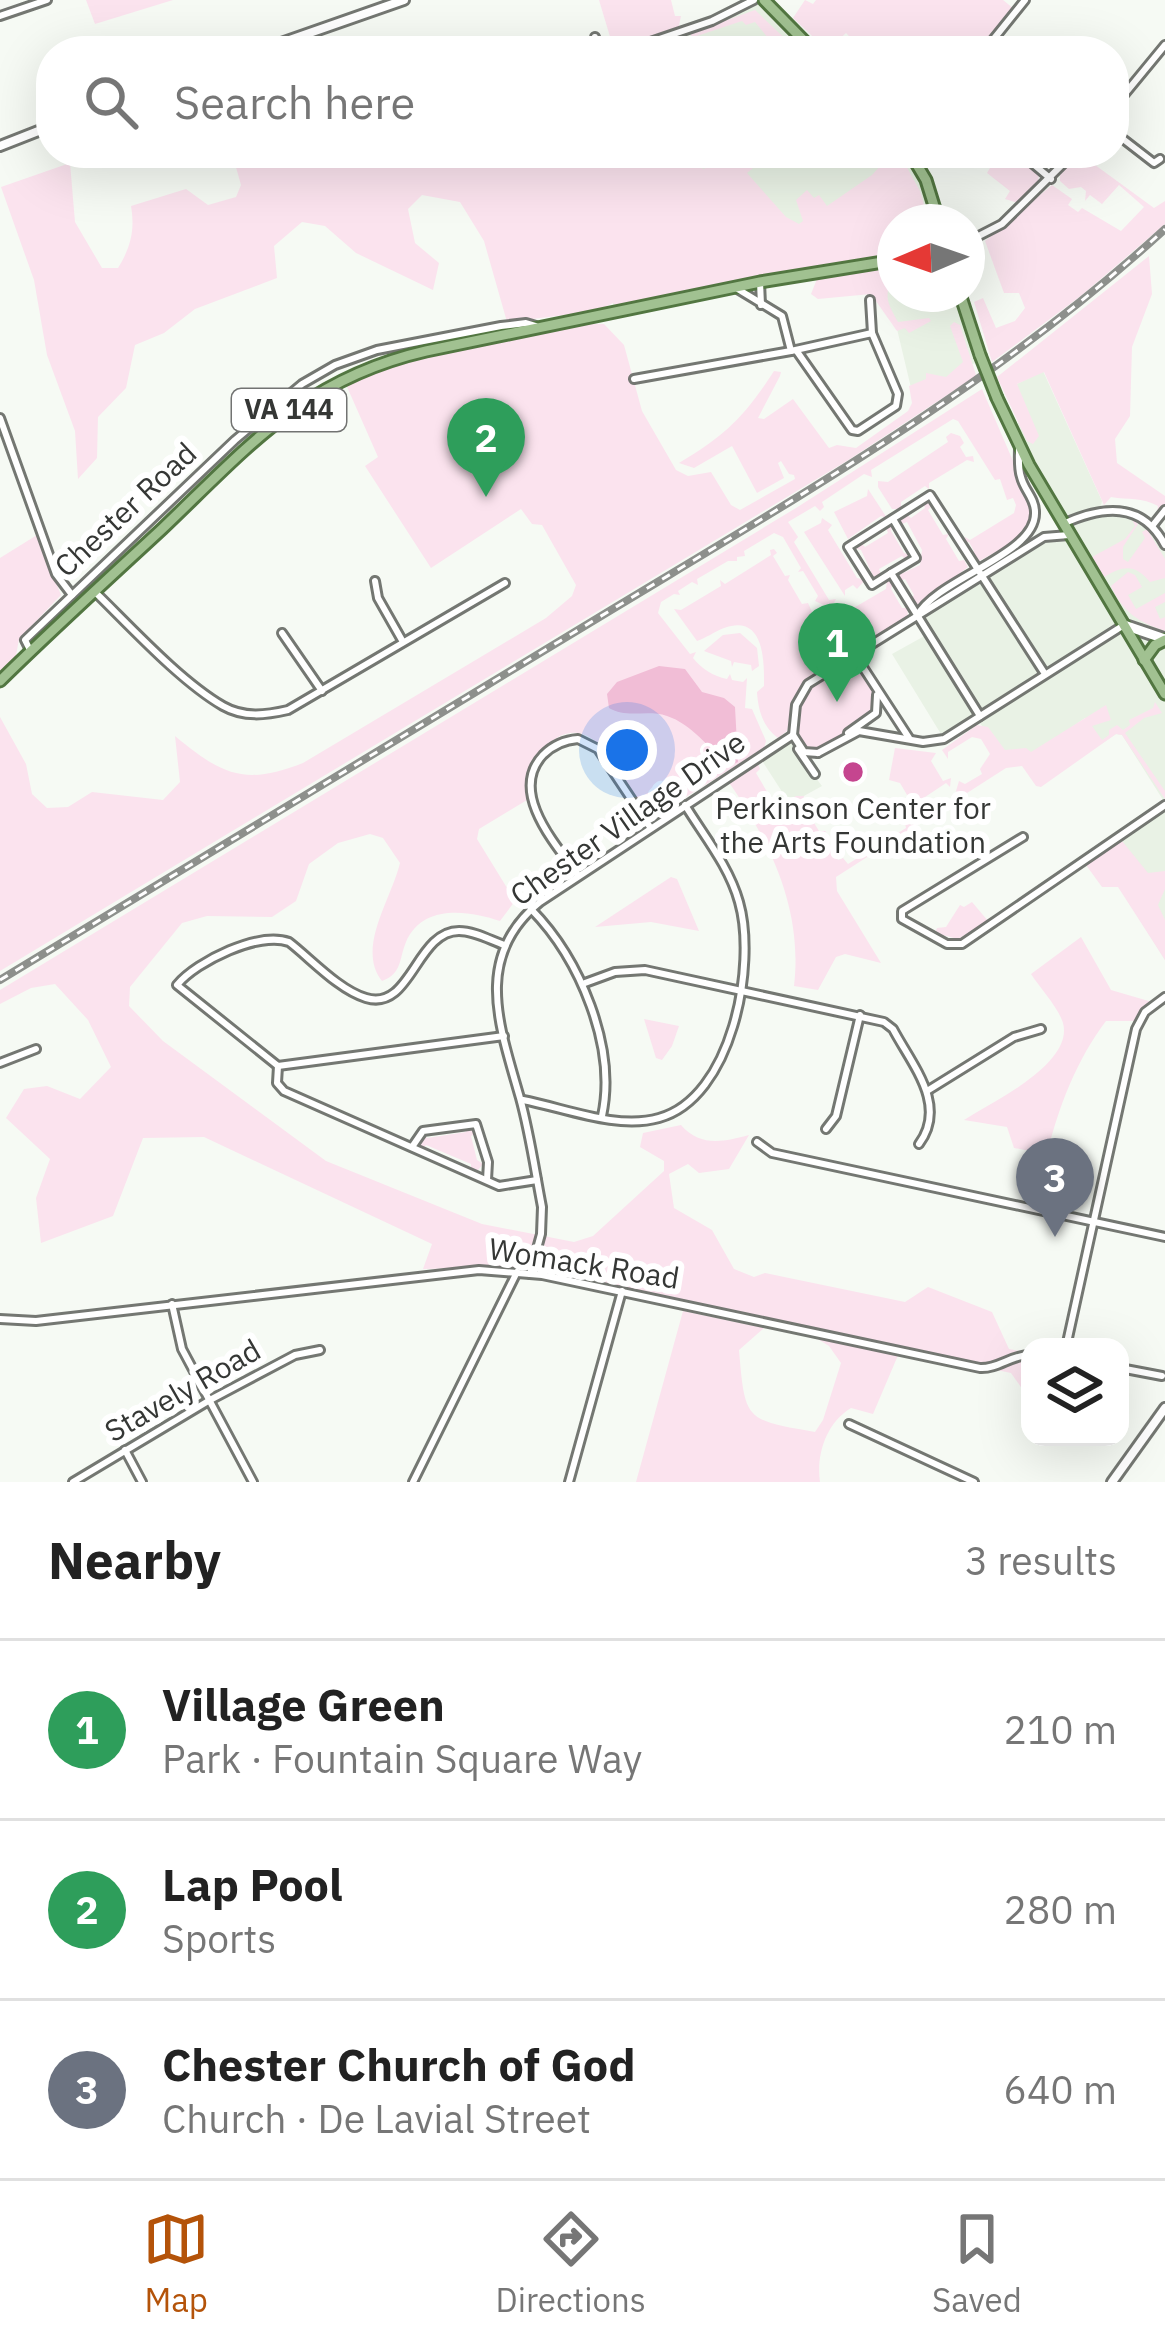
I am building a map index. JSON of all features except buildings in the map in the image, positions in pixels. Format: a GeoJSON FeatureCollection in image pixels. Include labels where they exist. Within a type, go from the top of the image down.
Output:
{"type":"FeatureCollection","features":[{"type":"Feature","properties":{"kind":"main road"},"geometry":{"type":"LineString","coordinates":[[764,0],[799,36]]}},
{"type":"Feature","properties":{"kind":"main road"},"geometry":{"type":"LineString","coordinates":[[919,168],[933,204]]}},
{"type":"Feature","properties":{"kind":"main road","name":"Chester Road"},"geometry":{"type":"LineString","coordinates":[[0,681],[285,413],[320,390],[382,362],[760,282],[877,263]]}},
{"type":"Feature","properties":{"kind":"main road"},"geometry":{"type":"LineString","coordinates":[[966,312],[1019,447],[1165,694]]}},
{"type":"Feature","properties":{"kind":"main road"},"geometry":{"type":"LineString","coordinates":[[1124,625],[1165,639]]}},
{"type":"Feature","properties":{"kind":"main road"},"geometry":{"type":"LineString","coordinates":[[1144,660],[1165,639]]}},
{"type":"Feature","properties":{"kind":"street"},"geometry":{"type":"LineString","coordinates":[[11,0],[16,11]]}},
{"type":"Feature","properties":{"kind":"street"},"geometry":{"type":"LineString","coordinates":[[0,16],[47,0]]}},
{"type":"Feature","properties":{"kind":"street"},"geometry":{"type":"LineString","coordinates":[[301,36],[404,0]]}},
{"type":"Feature","properties":{"kind":"street"},"geometry":{"type":"LineString","coordinates":[[668,36],[754,0]]}},
{"type":"Feature","properties":{"kind":"street"},"geometry":{"type":"LineString","coordinates":[[996,36],[1025,0]]}},
{"type":"Feature","properties":{"kind":"street"},"geometry":{"type":"LineString","coordinates":[[1129,89],[1165,45]]}},
{"type":"Feature","properties":{"kind":"street"},"geometry":{"type":"LineString","coordinates":[[0,146],[36,132]]}},
{"type":"Feature","properties":{"kind":"street"},"geometry":{"type":"LineString","coordinates":[[1129,144],[1154,164],[1160,159]]}},
{"type":"Feature","properties":{"kind":"street"},"geometry":{"type":"LineString","coordinates":[[1038,168],[1051,179]]}},
{"type":"Feature","properties":{"kind":"street"},"geometry":{"type":"LineString","coordinates":[[985,233],[1002,224],[1061,168]]}},
{"type":"Feature","properties":{"kind":"street"},"geometry":{"type":"LineString","coordinates":[[760,282],[761,305]]}},
{"type":"Feature","properties":{"kind":"street"},"geometry":{"type":"LineString","coordinates":[[736,288],[782,316],[794,350],[847,427],[858,430],[898,400],[872,333],[870,300]]}},
{"type":"Feature","properties":{"kind":"street","name":"Chester Road"},"geometry":{"type":"LineString","coordinates":[[31,652],[25,640],[235,440],[302,384],[376,350],[526,322],[539,327]]}},
{"type":"Feature","properties":{"kind":"street"},"geometry":{"type":"LineString","coordinates":[[634,379],[872,333]]}},
{"type":"Feature","properties":{"kind":"street"},"geometry":{"type":"LineString","coordinates":[[376,350],[382,362]]}},
{"type":"Feature","properties":{"kind":"street"},"geometry":{"type":"LineString","coordinates":[[0,418],[56,574],[71,595]]}},
{"type":"Feature","properties":{"kind":"street","name":"Chester Village Drive"},"geometry":{"type":"LineString","coordinates":[[978,573],[1032,528],[1035,507],[1020,476],[1019,447]]}},
{"type":"Feature","properties":{"kind":"street"},"geometry":{"type":"LineString","coordinates":[[893,519],[916,558],[872,585],[848,547],[930,495],[1045,674]]}},
{"type":"Feature","properties":{"kind":"street"},"geometry":{"type":"LineString","coordinates":[[1063,524],[1108,509],[1153,525],[1165,545]]}},
{"type":"Feature","properties":{"kind":"street"},"geometry":{"type":"LineString","coordinates":[[1153,525],[1165,510]]}},
{"type":"Feature","properties":{"kind":"street","name":"Chester Village Drive"},"geometry":{"type":"LineString","coordinates":[[530,1274],[542,1225],[495,980],[504,946],[531,909],[793,735],[794,712],[803,689],[978,573],[1046,536],[1069,535]]}},
{"type":"Feature","properties":{"kind":"street"},"geometry":{"type":"LineString","coordinates":[[891,573],[980,716]]}},
{"type":"Feature","properties":{"kind":"street"},"geometry":{"type":"LineString","coordinates":[[375,581],[378,598],[403,642]]}},
{"type":"Feature","properties":{"kind":"street"},"geometry":{"type":"LineString","coordinates":[[94,591],[163,657],[224,706],[268,715],[288,710],[505,583]]}},
{"type":"Feature","properties":{"kind":"street"},"geometry":{"type":"LineString","coordinates":[[845,735],[867,731],[912,740],[944,739],[1124,625]]}},
{"type":"Feature","properties":{"kind":"street"},"geometry":{"type":"LineString","coordinates":[[282,633],[322,691]]}},
{"type":"Feature","properties":{"kind":"street"},"geometry":{"type":"LineString","coordinates":[[855,655],[902,733],[912,740]]}},
{"type":"Feature","properties":{"kind":"street"},"geometry":{"type":"LineString","coordinates":[[793,735],[801,757],[815,774],[818,753],[876,713],[876,689]]}},
{"type":"Feature","properties":{"kind":"street"},"geometry":{"type":"LineString","coordinates":[[578,875],[544,826],[532,793],[536,765],[556,745],[578,739],[598,749],[650,827]]}},
{"type":"Feature","properties":{"kind":"street"},"geometry":{"type":"LineString","coordinates":[[797,746],[818,753]]}},
{"type":"Feature","properties":{"kind":"street"},"geometry":{"type":"LineString","coordinates":[[520,1100],[640,1122],[663,1118],[702,1092],[721,1059],[740,990],[745,950],[740,904],[722,863],[685,805]]}},
{"type":"Feature","properties":{"kind":"street"},"geometry":{"type":"LineString","coordinates":[[1023,837],[902,911],[902,919],[947,944],[962,944],[1165,805]]}},
{"type":"Feature","properties":{"kind":"street"},"geometry":{"type":"LineString","coordinates":[[531,909],[585,983],[606,1080],[602,1116]]}},
{"type":"Feature","properties":{"kind":"street"},"geometry":{"type":"LineString","coordinates":[[504,946],[464,931],[441,936],[398,989],[372,1000],[280,939],[210,958],[189,971],[177,986],[278,1066],[504,1036]]}},
{"type":"Feature","properties":{"kind":"street"},"geometry":{"type":"LineString","coordinates":[[585,983],[615,972],[645,970],[884,1022],[893,1029],[927,1091],[932,1112],[919,1144]]}},
{"type":"Feature","properties":{"kind":"street"},"geometry":{"type":"LineString","coordinates":[[1068,1338],[1136,1029],[1145,1012],[1165,997]]}},
{"type":"Feature","properties":{"kind":"street"},"geometry":{"type":"LineString","coordinates":[[826,1129],[836,1117],[860,1016]]}},
{"type":"Feature","properties":{"kind":"street"},"geometry":{"type":"LineString","coordinates":[[927,1091],[1014,1037],[1041,1029]]}},
{"type":"Feature","properties":{"kind":"street"},"geometry":{"type":"LineString","coordinates":[[0,1063],[36,1049]]}},
{"type":"Feature","properties":{"kind":"street"},"geometry":{"type":"LineString","coordinates":[[278,1066],[277,1083],[284,1091],[487,1180],[505,1186],[537,1180]]}},
{"type":"Feature","properties":{"kind":"street"},"geometry":{"type":"LineString","coordinates":[[412,1147],[423,1131],[476,1124],[488,1162],[487,1180]]}},
{"type":"Feature","properties":{"kind":"street"},"geometry":{"type":"LineString","coordinates":[[757,1142],[772,1153],[1165,1237]]}},
{"type":"Feature","properties":{"kind":"street","name":"Womack Road"},"geometry":{"type":"LineString","coordinates":[[0,1319],[36,1321],[454,1270],[517,1272],[980,1368],[1021,1356]]}},
{"type":"Feature","properties":{"kind":"street"},"geometry":{"type":"LineString","coordinates":[[413,1482],[517,1272]]}},
{"type":"Feature","properties":{"kind":"street"},"geometry":{"type":"LineString","coordinates":[[569,1482],[622,1291]]}},
{"type":"Feature","properties":{"kind":"street"},"geometry":{"type":"LineString","coordinates":[[172,1304],[179,1340],[253,1482]]}},
{"type":"Feature","properties":{"kind":"street","name":"Stavely Road"},"geometry":{"type":"LineString","coordinates":[[73,1482],[210,1400],[295,1355],[320,1350]]}},
{"type":"Feature","properties":{"kind":"street"},"geometry":{"type":"LineString","coordinates":[[1129,1370],[1162,1376]]}},
{"type":"Feature","properties":{"kind":"street"},"geometry":{"type":"LineString","coordinates":[[1112,1482],[1165,1408]]}},
{"type":"Feature","properties":{"kind":"street"},"geometry":{"type":"LineString","coordinates":[[849,1424],[974,1482]]}},
{"type":"Feature","properties":{"kind":"street"},"geometry":{"type":"LineString","coordinates":[[125,1450],[142,1482]]}},
{"type":"Feature","properties":{"kind":"shaded area"},"geometry":{"type":"Polygon","coordinates":[[[86,0],[173,0],[95,24],[86,0]]]}},
{"type":"Feature","properties":{"kind":"shaded area"},"geometry":{"type":"Polygon","coordinates":[[[599,0],[671,0],[675,16],[681,16],[678,30],[659,36],[610,36],[599,0]]]}},
{"type":"Feature","properties":{"kind":"shaded area"},"geometry":{"type":"Polygon","coordinates":[[[764,0],[799,36],[669,36],[764,0]]]}},
{"type":"Feature","properties":{"kind":"shaded area"},"geometry":{"type":"Polygon","coordinates":[[[805,0],[813,4],[816,0],[1003,0],[1014,9],[992,36],[812,36],[793,18],[805,0]]]}},
{"type":"Feature","properties":{"kind":"shaded area"},"geometry":{"type":"Polygon","coordinates":[[[755,10],[782,36],[766,36],[755,22],[746,25],[742,21],[697,36],[691,33],[755,10]]]}},
{"type":"Feature","properties":{"kind":"shaded area"},"geometry":{"type":"Polygon","coordinates":[[[56,168],[70,168],[75,222],[102,268],[118,268],[126,253],[131,206],[186,189],[208,205],[236,197],[241,185],[236,168],[753,168],[747,173],[786,217],[799,224],[803,221],[796,200],[807,190],[827,206],[878,168],[907,168],[924,204],[877,204],[877,257],[618,307],[613,303],[597,311],[507,322],[484,241],[460,202],[422,195],[408,209],[415,243],[439,263],[433,290],[356,253],[325,226],[302,222],[274,246],[277,278],[195,309],[164,333],[135,345],[126,388],[98,417],[97,458],[78,479],[75,431],[47,355],[34,280],[1,187],[56,168]]]}},
{"type":"Feature","properties":{"kind":"shaded area"},"geometry":{"type":"Polygon","coordinates":[[[564,168],[918,168],[932,204],[877,204],[877,262],[616,312],[564,168]]]}},
{"type":"Feature","properties":{"kind":"shaded area"},"geometry":{"type":"Polygon","coordinates":[[[990,168],[1032,168],[1039,174],[1038,182],[1018,203],[1005,199],[1010,191],[987,173],[990,168]]]}},
{"type":"Feature","properties":{"kind":"shaded area"},"geometry":{"type":"Polygon","coordinates":[[[1067,168],[1099,168],[1154,208],[1165,201],[1165,224],[1082,295],[992,362],[977,312],[985,312],[985,303],[996,328],[1015,321],[1025,308],[1019,293],[1004,293],[985,241],[1052,185],[1072,199],[1068,205],[1078,212],[1082,208],[1121,231],[1144,207],[1119,185],[1102,204],[1090,195],[1085,201],[1086,191],[1081,187],[1069,189],[1060,181],[1067,168]]]}},
{"type":"Feature","properties":{"kind":"shaded area"},"geometry":{"type":"Polygon","coordinates":[[[1149,256],[1152,294],[1132,347],[1130,416],[1115,439],[1117,463],[1165,496],[1157,513],[1158,506],[1141,500],[1111,497],[1104,505],[1044,372],[1017,384],[1039,436],[1033,444],[1027,441],[997,377],[1149,256]]]}},
{"type":"Feature","properties":{"kind":"shaded area"},"geometry":{"type":"Polygon","coordinates":[[[877,268],[877,303],[871,294],[818,299],[811,294],[817,279],[877,268]]]}},
{"type":"Feature","properties":{"kind":"shaded area"},"geometry":{"type":"Polygon","coordinates":[[[884,312],[892,312],[898,322],[931,321],[909,333],[905,328],[897,331],[884,312]]]}},
{"type":"Feature","properties":{"kind":"shaded area"},"geometry":{"type":"Polygon","coordinates":[[[889,312],[966,312],[982,362],[962,366],[950,377],[912,392],[889,312]]]}},
{"type":"Feature","properties":{"kind":"shaded area"},"geometry":{"type":"Polygon","coordinates":[[[572,324],[604,324],[624,345],[642,411],[676,470],[688,476],[711,472],[731,505],[740,510],[795,479],[794,475],[781,461],[784,478],[757,493],[732,446],[694,468],[679,463],[733,424],[774,371],[781,372],[780,376],[758,418],[764,419],[793,399],[829,448],[856,448],[908,411],[912,403],[909,386],[926,379],[926,373],[946,377],[963,362],[950,326],[960,325],[976,375],[973,378],[850,459],[0,971],[0,717],[26,764],[32,794],[47,808],[68,807],[92,792],[163,800],[180,782],[175,736],[207,760],[235,773],[265,774],[303,763],[546,618],[572,596],[576,585],[542,525],[532,524],[521,509],[431,568],[365,466],[378,457],[344,380],[387,364],[572,324]]]}},
{"type":"Feature","properties":{"kind":"shaded area"},"geometry":{"type":"Polygon","coordinates":[[[1043,371],[1102,501],[1100,509],[1142,519],[1165,545],[1165,803],[1122,735],[1101,744],[1085,718],[1034,753],[1004,751],[976,719],[944,739],[892,654],[928,634],[917,616],[1028,548],[1069,535],[1010,427],[1024,420],[1017,384],[1043,371]]]}},
{"type":"Feature","properties":{"kind":"shaded area"},"geometry":{"type":"Polygon","coordinates":[[[982,389],[1032,505],[1032,516],[1026,533],[1016,541],[979,561],[970,554],[974,551],[969,542],[963,543],[965,537],[970,540],[1014,513],[1016,505],[1013,498],[1007,500],[1000,479],[995,480],[953,419],[871,470],[872,477],[864,474],[822,502],[820,511],[815,506],[788,522],[798,537],[794,542],[829,600],[836,599],[834,603],[826,606],[815,601],[818,596],[803,571],[798,572],[801,568],[783,537],[774,533],[744,551],[745,556],[737,561],[728,561],[697,579],[698,585],[692,582],[678,591],[680,595],[661,602],[658,613],[690,654],[696,652],[693,658],[700,666],[722,678],[730,674],[732,680],[743,682],[747,678],[745,708],[752,709],[766,741],[764,748],[654,817],[643,812],[616,765],[595,741],[568,733],[546,747],[538,759],[527,800],[479,829],[477,839],[515,901],[500,921],[447,913],[423,921],[406,942],[397,970],[382,981],[375,968],[374,939],[400,863],[383,838],[370,834],[338,843],[309,864],[296,901],[272,917],[207,916],[182,923],[130,987],[129,1006],[163,1041],[326,1161],[482,1224],[574,1242],[593,1236],[664,1171],[664,1161],[640,1147],[643,1133],[681,1125],[704,1140],[749,1135],[729,1169],[699,1173],[688,1164],[669,1174],[674,1208],[712,1230],[734,1269],[754,1277],[765,1273],[905,1302],[928,1287],[992,1312],[1009,1349],[1021,1351],[1021,1387],[1011,1373],[509,1267],[423,1269],[432,1244],[204,1137],[143,1138],[113,1216],[41,1243],[36,1198],[50,1159],[6,1118],[24,1089],[47,1086],[80,1099],[111,1067],[88,1020],[55,984],[31,988],[0,1004],[0,990],[796,508],[982,389]]]}},
{"type":"Feature","properties":{"kind":"shaded area"},"geometry":{"type":"Polygon","coordinates":[[[951,433],[960,436],[964,443],[960,447],[974,462],[967,460],[929,483],[929,489],[925,486],[901,502],[901,509],[892,509],[878,481],[888,482],[948,442],[951,433]]]}},
{"type":"Feature","properties":{"kind":"shaded area"},"geometry":{"type":"Polygon","coordinates":[[[868,489],[887,518],[881,516],[848,539],[834,512],[867,496],[868,489]]]}},
{"type":"Feature","properties":{"kind":"shaded area"},"geometry":{"type":"Polygon","coordinates":[[[928,501],[932,506],[928,510],[943,535],[949,534],[946,539],[968,567],[918,605],[905,579],[900,581],[897,576],[920,565],[922,550],[907,522],[902,524],[900,519],[906,514],[911,518],[928,501]]]}},
{"type":"Feature","properties":{"kind":"shaded area"},"geometry":{"type":"Polygon","coordinates":[[[822,518],[832,525],[828,530],[857,578],[865,580],[857,589],[853,585],[845,590],[845,596],[804,532],[822,518]]]}},
{"type":"Feature","properties":{"kind":"shaded area"},"geometry":{"type":"Polygon","coordinates":[[[1132,519],[1138,524],[1123,547],[1123,559],[1128,562],[1147,529],[1165,559],[1165,578],[1150,582],[1129,568],[1104,577],[1092,557],[1125,539],[1135,526],[1132,519]]]}},
{"type":"Feature","properties":{"kind":"shaded area"},"geometry":{"type":"Polygon","coordinates":[[[892,525],[904,553],[911,555],[879,569],[881,574],[874,578],[861,550],[854,548],[861,543],[865,547],[888,533],[886,527],[892,525]]]}},
{"type":"Feature","properties":{"kind":"shaded area"},"geometry":{"type":"Polygon","coordinates":[[[37,535],[61,595],[19,639],[15,661],[0,676],[0,558],[37,535]]]}},
{"type":"Feature","properties":{"kind":"shaded area"},"geometry":{"type":"Polygon","coordinates":[[[774,549],[773,556],[785,576],[790,575],[788,580],[802,604],[808,603],[826,642],[843,645],[846,652],[798,690],[787,731],[778,738],[765,723],[759,705],[757,692],[764,686],[764,666],[755,634],[738,625],[697,641],[674,609],[681,610],[721,586],[720,580],[725,584],[774,549]]]}},
{"type":"Feature","properties":{"kind":"shaded area"},"geometry":{"type":"Polygon","coordinates":[[[1128,572],[1142,587],[1128,595],[1136,609],[1165,593],[1165,602],[1155,607],[1160,619],[1165,617],[1165,631],[1132,615],[1121,603],[1111,586],[1128,572]]]}},
{"type":"Feature","properties":{"kind":"shaded area"},"geometry":{"type":"Polygon","coordinates":[[[887,581],[893,583],[891,589],[908,615],[861,647],[853,646],[836,612],[845,613],[886,589],[887,581]]]}},
{"type":"Feature","properties":{"kind":"shaded area"},"geometry":{"type":"Polygon","coordinates":[[[740,633],[757,648],[759,666],[752,671],[751,665],[734,662],[732,667],[731,661],[704,651],[723,635],[740,633]]]}},
{"type":"Feature","properties":{"kind":"shaded area"},"geometry":{"type":"Polygon","coordinates":[[[855,655],[876,689],[878,710],[818,753],[800,749],[792,729],[804,689],[855,655]]]}},
{"type":"Feature","properties":{"kind":"shaded area"},"geometry":{"type":"Polygon","coordinates":[[[659,666],[685,669],[702,692],[724,698],[735,707],[738,762],[730,766],[676,720],[609,708],[607,694],[617,682],[659,666]]]}},
{"type":"Feature","properties":{"kind":"shaded area"},"geometry":{"type":"Polygon","coordinates":[[[1155,702],[1162,713],[1144,718],[1125,733],[1165,791],[1165,799],[1122,735],[1116,734],[1041,787],[1022,766],[1006,768],[836,877],[837,891],[881,963],[845,954],[836,957],[818,990],[794,986],[794,931],[780,878],[758,828],[728,781],[758,764],[756,773],[776,807],[804,796],[803,805],[819,831],[826,831],[822,836],[838,860],[843,858],[848,864],[906,828],[905,823],[912,825],[915,817],[919,820],[954,798],[959,781],[965,784],[982,774],[980,769],[990,754],[981,739],[972,737],[948,752],[948,759],[942,750],[977,725],[988,727],[1005,750],[1026,748],[1031,752],[1106,705],[1111,720],[1092,726],[1102,740],[1117,725],[1123,730],[1130,725],[1129,720],[1153,708],[1155,702]]]}},
{"type":"Feature","properties":{"kind":"shaded area"},"geometry":{"type":"Polygon","coordinates":[[[793,735],[800,757],[822,786],[793,802],[759,756],[793,735]]]}},
{"type":"Feature","properties":{"kind":"shaded area"},"geometry":{"type":"Polygon","coordinates":[[[895,748],[936,753],[931,761],[943,781],[951,778],[950,787],[946,783],[913,805],[900,783],[889,780],[895,748]]]}},
{"type":"Feature","properties":{"kind":"shaded area"},"geometry":{"type":"Polygon","coordinates":[[[1165,805],[1165,960],[1129,902],[1152,886],[1119,837],[1165,805]]]}},
{"type":"Feature","properties":{"kind":"shaded area"},"geometry":{"type":"Polygon","coordinates":[[[1122,841],[1148,873],[1165,871],[1165,889],[1158,905],[1165,920],[1165,960],[1118,887],[1102,887],[1086,865],[1122,841]]]}},
{"type":"Feature","properties":{"kind":"shaded area"},"geometry":{"type":"Polygon","coordinates":[[[671,877],[677,879],[699,931],[651,922],[595,927],[671,877]]]}},
{"type":"Feature","properties":{"kind":"shaded area"},"geometry":{"type":"Polygon","coordinates":[[[972,902],[988,921],[958,939],[935,933],[946,927],[960,905],[972,902]]]}},
{"type":"Feature","properties":{"kind":"shaded area"},"geometry":{"type":"Polygon","coordinates":[[[1081,937],[1111,990],[1152,1002],[1136,1021],[1106,1021],[1070,1084],[1047,1154],[1014,1148],[1007,1127],[964,1120],[1028,1080],[1056,1053],[1063,1023],[1031,974],[1081,937]]]}},
{"type":"Feature","properties":{"kind":"shaded area"},"geometry":{"type":"Polygon","coordinates":[[[644,1019],[679,1026],[662,1060],[656,1058],[644,1019]]]}},
{"type":"Feature","properties":{"kind":"shaded area"},"geometry":{"type":"Polygon","coordinates":[[[466,1127],[476,1133],[471,1136],[477,1160],[483,1164],[478,1170],[419,1146],[425,1133],[427,1138],[466,1132],[466,1127]]]}},
{"type":"Feature","properties":{"kind":"shaded area"},"geometry":{"type":"Polygon","coordinates":[[[683,1311],[764,1328],[739,1350],[747,1404],[762,1420],[792,1428],[815,1432],[841,1363],[829,1346],[808,1333],[899,1353],[873,1414],[851,1408],[829,1431],[821,1451],[820,1482],[636,1482],[683,1311]]]}},
{"type":"Feature","properties":{"kind":"railway"},"geometry":{"type":"LineString","coordinates":[[0,980],[903,430],[1038,335],[1165,229]]}},
{"type":"Feature","properties":{"kind":"place","name":"Lap Pool"},"geometry":{"type":"Point","coordinates":[486,497]}},
{"type":"Feature","properties":{"kind":"place","name":"Village Green"},"geometry":{"type":"Point","coordinates":[837,702]}},
{"type":"Feature","properties":{"kind":"place","name":"Perkinson Center for the Arts Foundation"},"geometry":{"type":"Point","coordinates":[853,772]}},
{"type":"Feature","properties":{"kind":"place","name":"Chester Church of God"},"geometry":{"type":"Point","coordinates":[1055,1237]}}]}
